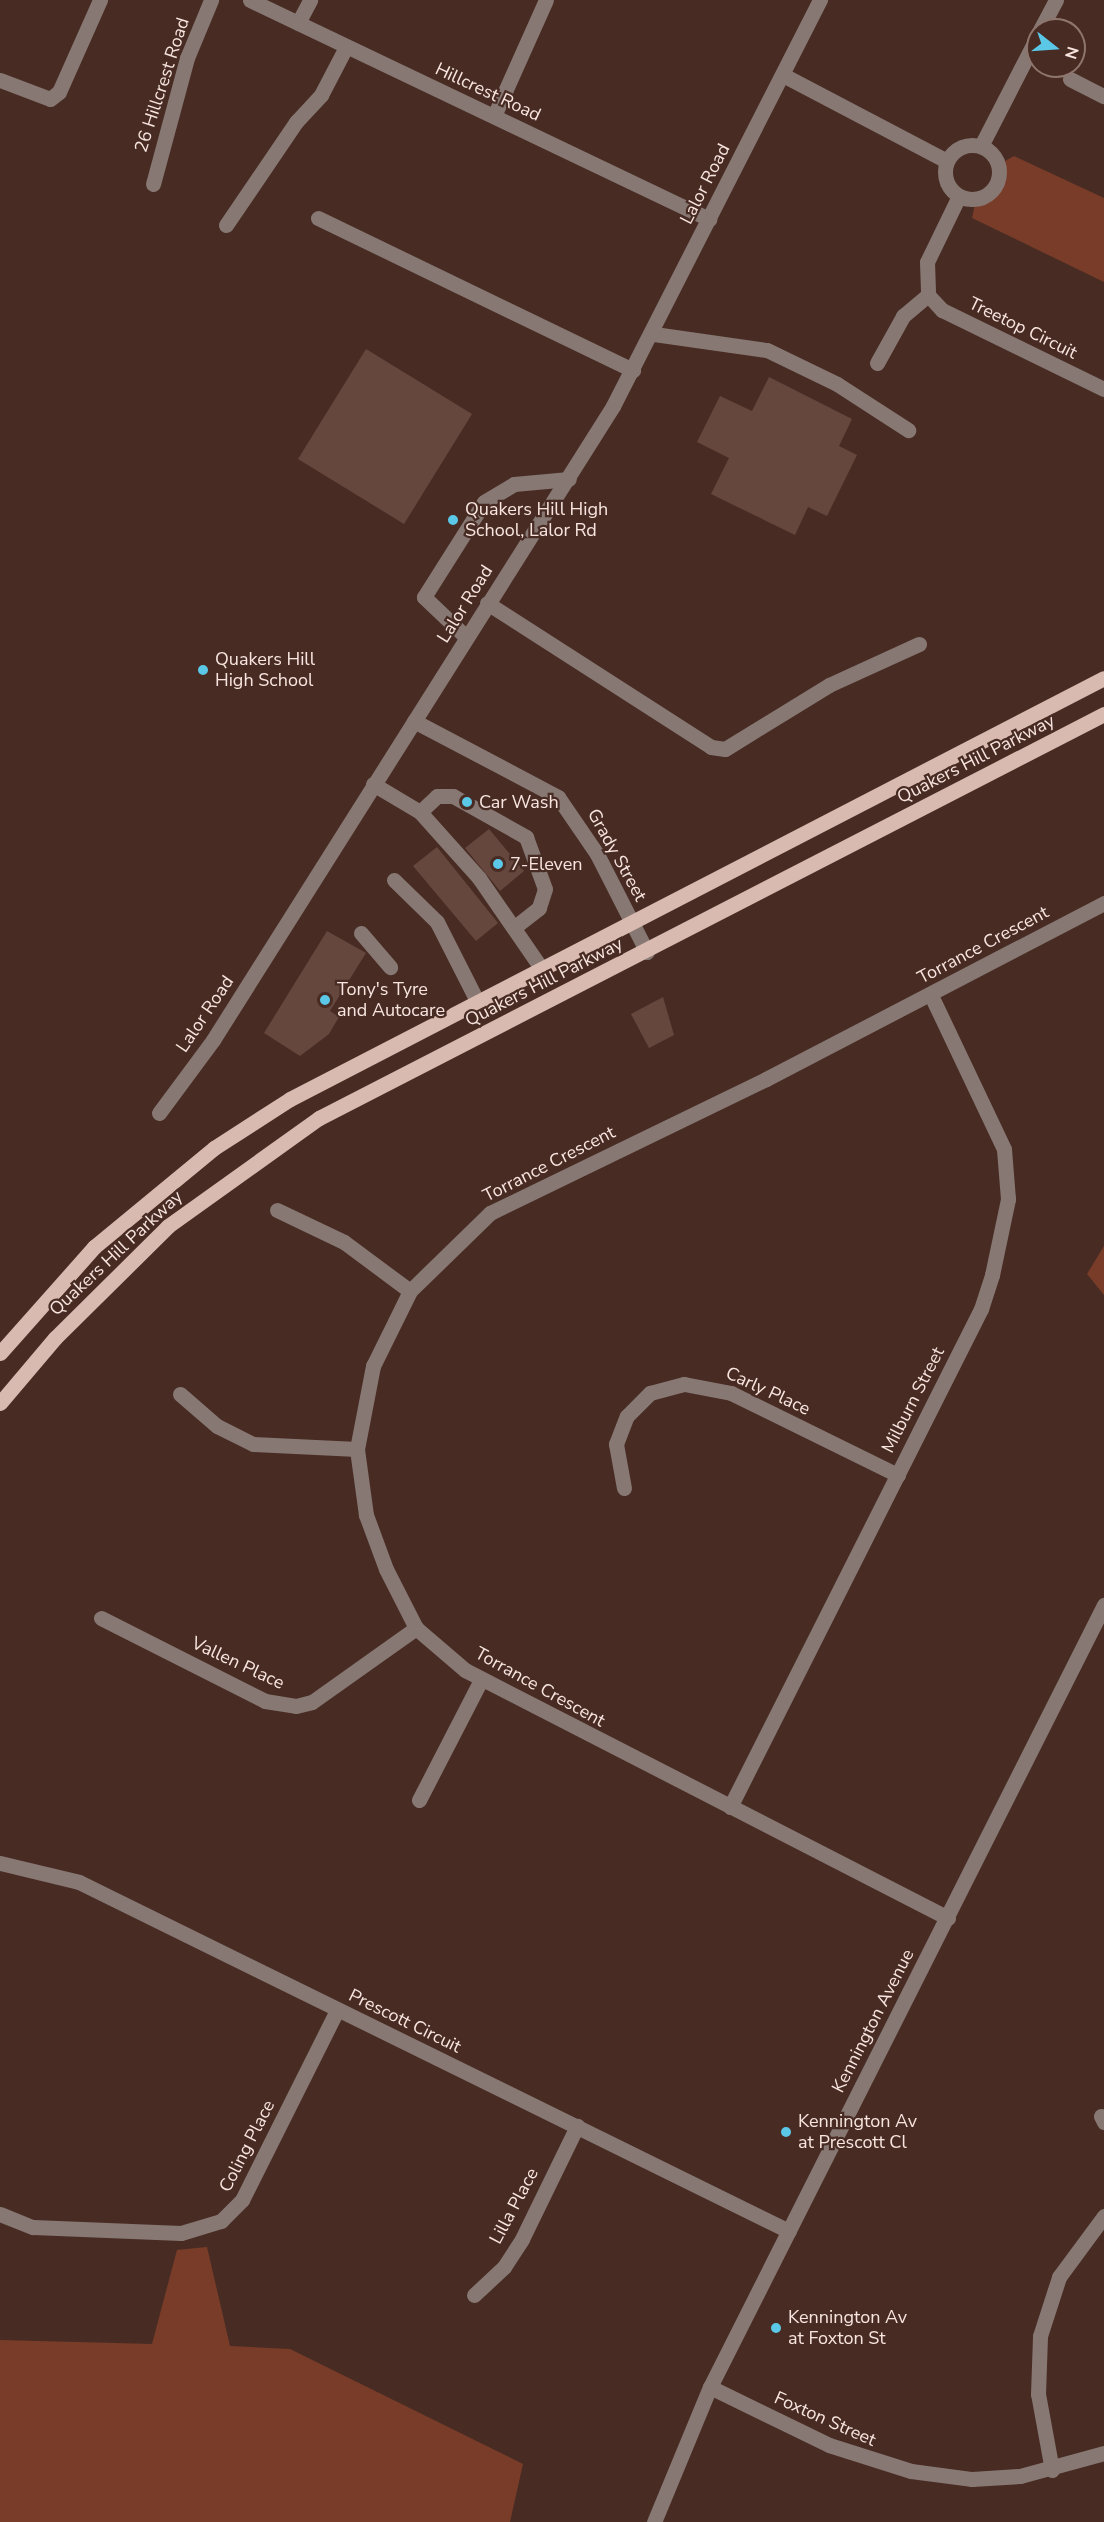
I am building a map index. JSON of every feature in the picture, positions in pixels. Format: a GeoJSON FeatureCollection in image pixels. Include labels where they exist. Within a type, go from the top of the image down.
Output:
{"type":"FeatureCollection","features":[{"type":"Feature","properties":{"kind":"main road","name":"Quakers Hill Parkway"},"geometry":{"type":"LineString","coordinates":[[0,1353],[94,1247],[214,1148],[290,1099],[631,920],[1104,678]]}},
{"type":"Feature","properties":{"kind":"main road","name":"Quakers Hill Parkway"},"geometry":{"type":"LineString","coordinates":[[0,1403],[55,1338],[168,1226],[247,1165],[319,1118],[647,952],[1104,714]]}},
{"type":"Feature","properties":{"kind":"street"},"geometry":{"type":"LineString","coordinates":[[0,80],[50,99],[59,92],[100,0]]}},
{"type":"Feature","properties":{"kind":"street","name":"26 Hillcrest Road"},"geometry":{"type":"LineString","coordinates":[[153,184],[187,58],[211,0]]}},
{"type":"Feature","properties":{"kind":"street","name":"Hillcrest Road"},"geometry":{"type":"LineString","coordinates":[[250,0],[710,219]]}},
{"type":"Feature","properties":{"kind":"street"},"geometry":{"type":"LineString","coordinates":[[298,23],[310,0]]}},
{"type":"Feature","properties":{"kind":"street"},"geometry":{"type":"LineString","coordinates":[[494,116],[546,0]]}},
{"type":"Feature","properties":{"kind":"street","name":"Lalor Road"},"geometry":{"type":"LineString","coordinates":[[159,1113],[219,1031],[487,603],[569,479],[654,334],[820,0]]}},
{"type":"Feature","properties":{"kind":"street"},"geometry":{"type":"LineString","coordinates":[[1046,18],[1056,0]]}},
{"type":"Feature","properties":{"kind":"street"},"geometry":{"type":"LineString","coordinates":[[226,225],[296,122],[321,95],[346,47]]}},
{"type":"Feature","properties":{"kind":"street"},"geometry":{"type":"LineString","coordinates":[[981,146],[1026,58]]}},
{"type":"Feature","properties":{"kind":"street"},"geometry":{"type":"LineString","coordinates":[[783,75],[946,161]]}},
{"type":"Feature","properties":{"kind":"street"},"geometry":{"type":"LineString","coordinates":[[1070,79],[1104,96]]}},
{"type":"Feature","properties":{"kind":"street"},"geometry":{"type":"LineString","coordinates":[[964,145],[981,146],[998,165],[997,183],[976,199],[959,196],[945,177],[946,161],[964,145]]}},
{"type":"Feature","properties":{"kind":"street"},"geometry":{"type":"LineString","coordinates":[[878,363],[903,316],[928,295],[927,262],[959,196]]}},
{"type":"Feature","properties":{"kind":"street"},"geometry":{"type":"LineString","coordinates":[[318,218],[633,370]]}},
{"type":"Feature","properties":{"kind":"street","name":"Treetop Circuit"},"geometry":{"type":"LineString","coordinates":[[928,295],[942,309],[1104,389]]}},
{"type":"Feature","properties":{"kind":"street"},"geometry":{"type":"LineString","coordinates":[[654,334],[767,350],[837,384],[908,430]]}},
{"type":"Feature","properties":{"kind":"street"},"geometry":{"type":"LineString","coordinates":[[466,638],[424,597],[484,502],[514,484],[569,479]]}},
{"type":"Feature","properties":{"kind":"street"},"geometry":{"type":"LineString","coordinates":[[487,603],[711,747],[725,749],[829,685],[919,644]]}},
{"type":"Feature","properties":{"kind":"street","name":"Grady Street"},"geometry":{"type":"LineString","coordinates":[[414,721],[558,797],[578,820],[647,952]]}},
{"type":"Feature","properties":{"kind":"street"},"geometry":{"type":"LineString","coordinates":[[373,784],[420,812],[516,926],[541,968]]}},
{"type":"Feature","properties":{"kind":"street"},"geometry":{"type":"LineString","coordinates":[[420,812],[437,796],[453,796],[526,837],[545,889],[538,908],[516,926]]}},
{"type":"Feature","properties":{"kind":"street"},"geometry":{"type":"LineString","coordinates":[[394,880],[437,922],[477,1001]]}},
{"type":"Feature","properties":{"kind":"street","name":"Torrance Crescent"},"geometry":{"type":"LineString","coordinates":[[948,1918],[481,1680],[416,1628],[366,1515],[357,1449],[373,1366],[410,1291],[490,1213],[1102,908]]}},
{"type":"Feature","properties":{"kind":"street"},"geometry":{"type":"LineString","coordinates":[[361,933],[390,966]]}},
{"type":"Feature","properties":{"kind":"street","name":"Milburn Street"},"geometry":{"type":"LineString","coordinates":[[730,1808],[981,1309],[1008,1199],[997,1126],[930,995]]}},
{"type":"Feature","properties":{"kind":"street"},"geometry":{"type":"LineString","coordinates":[[277,1210],[344,1242],[410,1291]]}},
{"type":"Feature","properties":{"kind":"street","name":"Carly Place"},"geometry":{"type":"LineString","coordinates":[[624,1488],[616,1444],[627,1416],[650,1394],[684,1384],[731,1393],[898,1474]]}},
{"type":"Feature","properties":{"kind":"street"},"geometry":{"type":"LineString","coordinates":[[180,1394],[218,1426],[254,1444],[357,1449]]}},
{"type":"Feature","properties":{"kind":"street","name":"Kennington Avenue"},"geometry":{"type":"LineString","coordinates":[[654,2522],[710,2387],[1104,1605]]}},
{"type":"Feature","properties":{"kind":"street","name":"Vallen Place"},"geometry":{"type":"LineString","coordinates":[[101,1618],[265,1701],[296,1706],[312,1702],[416,1628]]}},
{"type":"Feature","properties":{"kind":"street"},"geometry":{"type":"LineString","coordinates":[[419,1800],[481,1680]]}},
{"type":"Feature","properties":{"kind":"street","name":"Prescott Circuit"},"geometry":{"type":"LineString","coordinates":[[0,1863],[79,1882],[789,2231]]}},
{"type":"Feature","properties":{"kind":"street","name":"Coling Place"},"geometry":{"type":"LineString","coordinates":[[0,2214],[33,2227],[181,2233],[221,2221],[242,2200],[337,2010]]}},
{"type":"Feature","properties":{"kind":"street","name":"Lilla Place"},"geometry":{"type":"LineString","coordinates":[[474,2295],[504,2267],[522,2239],[577,2126]]}},
{"type":"Feature","properties":{"kind":"street"},"geometry":{"type":"LineString","coordinates":[[1052,2470],[1038,2394],[1040,2336],[1059,2277],[1104,2216]]}},
{"type":"Feature","properties":{"kind":"street","name":"Foxton Street"},"geometry":{"type":"LineString","coordinates":[[710,2387],[829,2445],[903,2470],[972,2479],[1052,2470],[1104,2453]]}},
{"type":"Feature","properties":{"kind":"shaded area"},"geometry":{"type":"Polygon","coordinates":[[[1014,156],[1104,198],[1104,282],[972,218],[976,199],[997,183],[998,165],[1014,156]]]}},
{"type":"Feature","properties":{"kind":"shaded area"},"geometry":{"type":"Polygon","coordinates":[[[1104,1246],[1104,1295],[1087,1274],[1104,1246]]]}},
{"type":"Feature","properties":{"kind":"shaded area"},"geometry":{"type":"Polygon","coordinates":[[[207,2247],[230,2346],[290,2349],[523,2464],[510,2522],[0,2522],[0,2340],[152,2344],[177,2250],[207,2247]]]}},
{"type":"Feature","properties":{"kind":"building"},"geometry":{"type":"Polygon","coordinates":[[[366,349],[472,414],[404,524],[298,459],[366,349]]]}},
{"type":"Feature","properties":{"kind":"building"},"geometry":{"type":"Polygon","coordinates":[[[769,377],[852,419],[839,446],[857,455],[827,516],[808,507],[795,535],[711,494],[729,458],[697,442],[720,396],[752,411],[769,377]]]}},
{"type":"Feature","properties":{"kind":"building","name":"7-Eleven"},"geometry":{"type":"Polygon","coordinates":[[[489,829],[524,871],[500,891],[465,848],[489,829]]]}},
{"type":"Feature","properties":{"kind":"building"},"geometry":{"type":"Polygon","coordinates":[[[437,847],[498,923],[476,941],[413,866],[437,847]]]}},
{"type":"Feature","properties":{"kind":"building"},"geometry":{"type":"Polygon","coordinates":[[[327,931],[366,953],[330,1011],[339,1017],[329,1034],[300,1056],[264,1033],[327,931]]]}},
{"type":"Feature","properties":{"kind":"building"},"geometry":{"type":"Polygon","coordinates":[[[663,997],[674,1035],[649,1048],[631,1014],[663,997]]]}},
{"type":"Feature","properties":{"kind":"place","name":"Quakers Hill High School, Lalor Rd"},"geometry":{"type":"Point","coordinates":[453,520]}},
{"type":"Feature","properties":{"kind":"place","name":"Quakers Hill High School"},"geometry":{"type":"Point","coordinates":[203,670]}},
{"type":"Feature","properties":{"kind":"place","name":"Car Wash"},"geometry":{"type":"Point","coordinates":[467,802]}},
{"type":"Feature","properties":{"kind":"place","name":"7-Eleven"},"geometry":{"type":"Point","coordinates":[498,864]}},
{"type":"Feature","properties":{"kind":"place","name":"Tony's Tyre and Autocare"},"geometry":{"type":"Point","coordinates":[325,1000]}},
{"type":"Feature","properties":{"kind":"place","name":"Kennington Av at Prescott Cl"},"geometry":{"type":"Point","coordinates":[786,2132]}},
{"type":"Feature","properties":{"kind":"place","name":"Kennington Av at Foxton St"},"geometry":{"type":"Point","coordinates":[776,2328]}}]}
